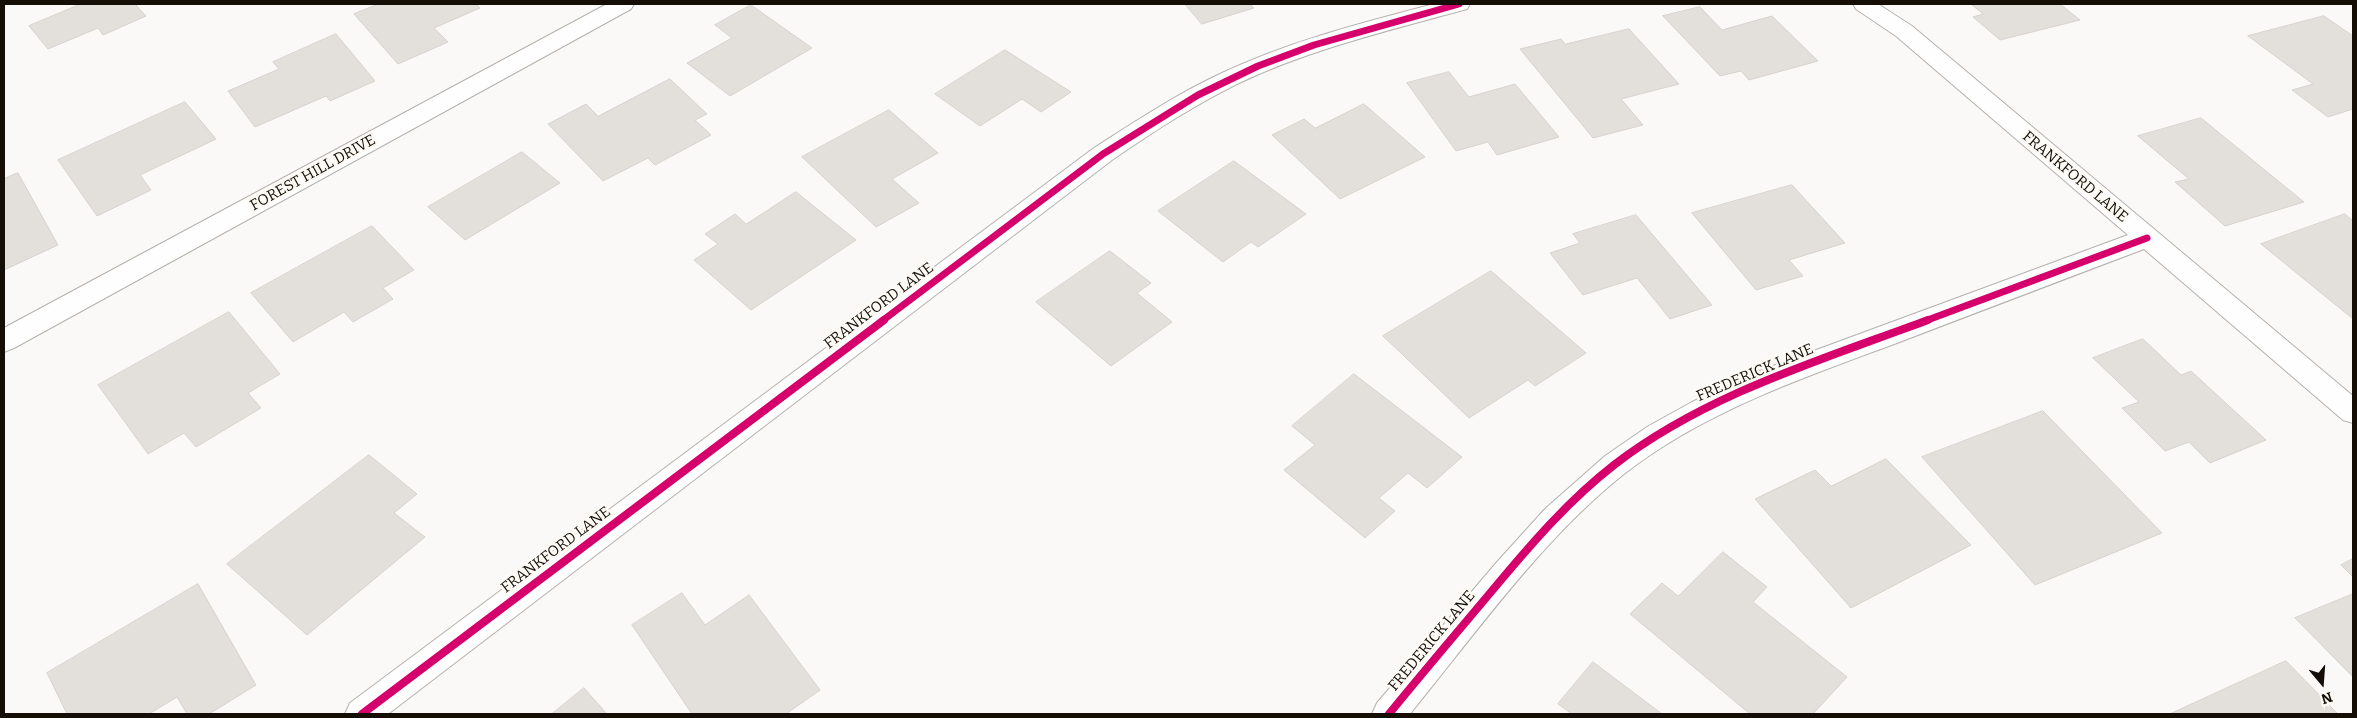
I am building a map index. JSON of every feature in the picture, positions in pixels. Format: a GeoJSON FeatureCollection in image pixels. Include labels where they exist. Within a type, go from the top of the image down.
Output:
{"type":"FeatureCollection","features":[{"type":"Feature","properties":{"kind":"street","name":"FOREST HILL DRIVE"},"geometry":{"type":"LineString","coordinates":[[4,341],[623,4]]}},
{"type":"Feature","properties":{"kind":"street","name":"FRANKFORD LANE"},"geometry":{"type":"LineString","coordinates":[[362,714],[1081,171],[1134,133],[1201,94],[1266,63],[1359,31],[1459,4]]}},
{"type":"Feature","properties":{"kind":"street","name":"FRANKFORD LANE"},"geometry":{"type":"LineString","coordinates":[[1864,4],[1904,31],[2353,412]]}},
{"type":"Feature","properties":{"kind":"street","name":"FREDERICK LANE"},"geometry":{"type":"LineString","coordinates":[[1389,714],[1514,565],[1565,508],[1596,480],[1653,439],[1726,398],[1772,378],[2147,238]]}},
{"type":"Feature","properties":{"kind":"building"},"geometry":{"type":"Polygon","coordinates":[[[81,4],[135,4],[146,16],[103,35],[98,28],[48,49],[29,26],[81,4]]]}},
{"type":"Feature","properties":{"kind":"building"},"geometry":{"type":"Polygon","coordinates":[[[379,4],[476,4],[480,8],[434,28],[448,42],[398,64],[354,14],[379,4]]]}},
{"type":"Feature","properties":{"kind":"building"},"geometry":{"type":"Polygon","coordinates":[[[1185,4],[1250,4],[1254,8],[1202,24],[1185,4]]]}},
{"type":"Feature","properties":{"kind":"building"},"geometry":{"type":"Polygon","coordinates":[[[1971,4],[2060,4],[2080,20],[2000,40],[1973,17],[1983,14],[1971,4]]]}},
{"type":"Feature","properties":{"kind":"building"},"geometry":{"type":"Polygon","coordinates":[[[751,5],[812,48],[730,96],[687,63],[732,38],[715,25],[751,5]]]}},
{"type":"Feature","properties":{"kind":"building"},"geometry":{"type":"Polygon","coordinates":[[[1700,7],[1722,30],[1772,16],[1818,61],[1749,80],[1741,71],[1720,76],[1663,16],[1700,7]]]}},
{"type":"Feature","properties":{"kind":"building"},"geometry":{"type":"Polygon","coordinates":[[[2324,16],[2353,36],[2353,109],[2328,117],[2292,90],[2313,84],[2248,36],[2324,16]]]}},
{"type":"Feature","properties":{"kind":"building"},"geometry":{"type":"Polygon","coordinates":[[[1629,29],[1679,84],[1621,99],[1643,125],[1593,138],[1520,49],[1561,39],[1565,44],[1629,29]]]}},
{"type":"Feature","properties":{"kind":"building"},"geometry":{"type":"Polygon","coordinates":[[[336,34],[375,81],[330,101],[326,96],[255,127],[228,91],[279,69],[273,62],[336,34]]]}},
{"type":"Feature","properties":{"kind":"building"},"geometry":{"type":"Polygon","coordinates":[[[1005,50],[1071,92],[1041,112],[1022,99],[980,126],[935,94],[1005,50]]]}},
{"type":"Feature","properties":{"kind":"building"},"geometry":{"type":"Polygon","coordinates":[[[1449,72],[1469,97],[1515,84],[1559,137],[1497,155],[1488,142],[1456,151],[1407,83],[1449,72]]]}},
{"type":"Feature","properties":{"kind":"building"},"geometry":{"type":"Polygon","coordinates":[[[670,79],[707,114],[695,120],[711,135],[655,165],[648,158],[603,181],[548,124],[586,104],[598,116],[670,79]]]}},
{"type":"Feature","properties":{"kind":"building"},"geometry":{"type":"Polygon","coordinates":[[[185,102],[216,139],[140,175],[151,190],[97,216],[58,160],[185,102]]]}},
{"type":"Feature","properties":{"kind":"building"},"geometry":{"type":"Polygon","coordinates":[[[1364,104],[1425,157],[1340,199],[1272,135],[1304,119],[1315,128],[1364,104]]]}},
{"type":"Feature","properties":{"kind":"building"},"geometry":{"type":"Polygon","coordinates":[[[889,110],[938,153],[892,179],[919,203],[876,227],[802,157],[889,110]]]}},
{"type":"Feature","properties":{"kind":"building"},"geometry":{"type":"Polygon","coordinates":[[[2201,118],[2304,202],[2225,226],[2175,182],[2189,179],[2138,136],[2201,118]]]}},
{"type":"Feature","properties":{"kind":"building"},"geometry":{"type":"Polygon","coordinates":[[[522,152],[560,183],[465,240],[428,207],[522,152]]]}},
{"type":"Feature","properties":{"kind":"building"},"geometry":{"type":"Polygon","coordinates":[[[1234,161],[1306,214],[1258,247],[1251,242],[1223,262],[1158,211],[1234,161]]]}},
{"type":"Feature","properties":{"kind":"building"},"geometry":{"type":"Polygon","coordinates":[[[18,173],[58,245],[4,270],[4,179],[18,173]]]}},
{"type":"Feature","properties":{"kind":"building"},"geometry":{"type":"Polygon","coordinates":[[[1792,185],[1845,243],[1789,260],[1803,276],[1756,290],[1692,213],[1792,185]]]}},
{"type":"Feature","properties":{"kind":"building"},"geometry":{"type":"Polygon","coordinates":[[[796,192],[856,240],[751,310],[694,260],[718,244],[705,234],[735,214],[746,224],[796,192]]]}},
{"type":"Feature","properties":{"kind":"building"},"geometry":{"type":"Polygon","coordinates":[[[2345,214],[2353,221],[2353,319],[2261,244],[2345,214]]]}},
{"type":"Feature","properties":{"kind":"building"},"geometry":{"type":"Polygon","coordinates":[[[1636,215],[1712,305],[1670,319],[1637,278],[1583,295],[1550,253],[1580,243],[1573,234],[1636,215]]]}},
{"type":"Feature","properties":{"kind":"building"},"geometry":{"type":"Polygon","coordinates":[[[372,226],[414,270],[383,288],[393,299],[353,322],[344,312],[293,342],[251,293],[372,226]]]}},
{"type":"Feature","properties":{"kind":"building"},"geometry":{"type":"Polygon","coordinates":[[[1110,251],[1151,283],[1137,293],[1172,322],[1111,366],[1036,302],[1110,251]]]}},
{"type":"Feature","properties":{"kind":"building"},"geometry":{"type":"Polygon","coordinates":[[[1491,271],[1586,353],[1535,386],[1528,380],[1469,418],[1383,336],[1491,271]]]}},
{"type":"Feature","properties":{"kind":"building"},"geometry":{"type":"Polygon","coordinates":[[[229,312],[280,374],[248,393],[261,408],[196,447],[184,433],[148,454],[98,385],[229,312]]]}},
{"type":"Feature","properties":{"kind":"building"},"geometry":{"type":"Polygon","coordinates":[[[2143,339],[2181,375],[2191,371],[2266,440],[2210,463],[2189,442],[2165,451],[2122,408],[2139,402],[2093,358],[2143,339]]]}},
{"type":"Feature","properties":{"kind":"building"},"geometry":{"type":"Polygon","coordinates":[[[1354,374],[1462,457],[1427,488],[1408,473],[1379,498],[1395,511],[1365,538],[1284,470],[1315,445],[1292,426],[1354,374]]]}},
{"type":"Feature","properties":{"kind":"building"},"geometry":{"type":"Polygon","coordinates":[[[2043,411],[2162,533],[2035,585],[1922,457],[2043,411]]]}},
{"type":"Feature","properties":{"kind":"building"},"geometry":{"type":"Polygon","coordinates":[[[369,455],[417,494],[394,513],[425,537],[307,635],[227,564],[369,455]]]}},
{"type":"Feature","properties":{"kind":"building"},"geometry":{"type":"Polygon","coordinates":[[[1886,459],[1971,545],[1851,608],[1755,499],[1815,470],[1831,486],[1886,459]]]}},
{"type":"Feature","properties":{"kind":"building"},"geometry":{"type":"Polygon","coordinates":[[[1723,552],[1767,587],[1753,602],[1847,677],[1813,714],[1750,714],[1630,614],[1662,583],[1678,596],[1723,552]]]}},
{"type":"Feature","properties":{"kind":"building"},"geometry":{"type":"Polygon","coordinates":[[[2353,559],[2353,577],[2341,565],[2353,559]]]}},
{"type":"Feature","properties":{"kind":"building"},"geometry":{"type":"Polygon","coordinates":[[[198,584],[256,685],[209,714],[187,714],[177,697],[149,714],[67,714],[47,673],[198,584]]]}},
{"type":"Feature","properties":{"kind":"building"},"geometry":{"type":"Polygon","coordinates":[[[682,593],[705,625],[749,595],[820,690],[786,714],[692,714],[632,625],[682,593]]]}},
{"type":"Feature","properties":{"kind":"building"},"geometry":{"type":"Polygon","coordinates":[[[2353,594],[2353,677],[2295,618],[2353,594]]]}},
{"type":"Feature","properties":{"kind":"building"},"geometry":{"type":"Polygon","coordinates":[[[2286,661],[2338,714],[2170,714],[2286,661]]]}},
{"type":"Feature","properties":{"kind":"building"},"geometry":{"type":"Polygon","coordinates":[[[1593,662],[1662,714],[1572,714],[1558,704],[1593,662]]]}},
{"type":"Feature","properties":{"kind":"building"},"geometry":{"type":"Polygon","coordinates":[[[584,688],[607,714],[552,714],[584,688]]]}},
{"type":"Feature","properties":{"kind":"cycle path"},"geometry":{"type":"LineString","coordinates":[[362,714],[1103,154],[1198,95],[1258,66],[1343,36],[1459,4]]}},
{"type":"Feature","properties":{"kind":"cycle path"},"geometry":{"type":"LineString","coordinates":[[1389,714],[1531,545],[1556,518],[1595,481],[1657,436],[1725,399],[1772,378],[2147,238]]}}]}
